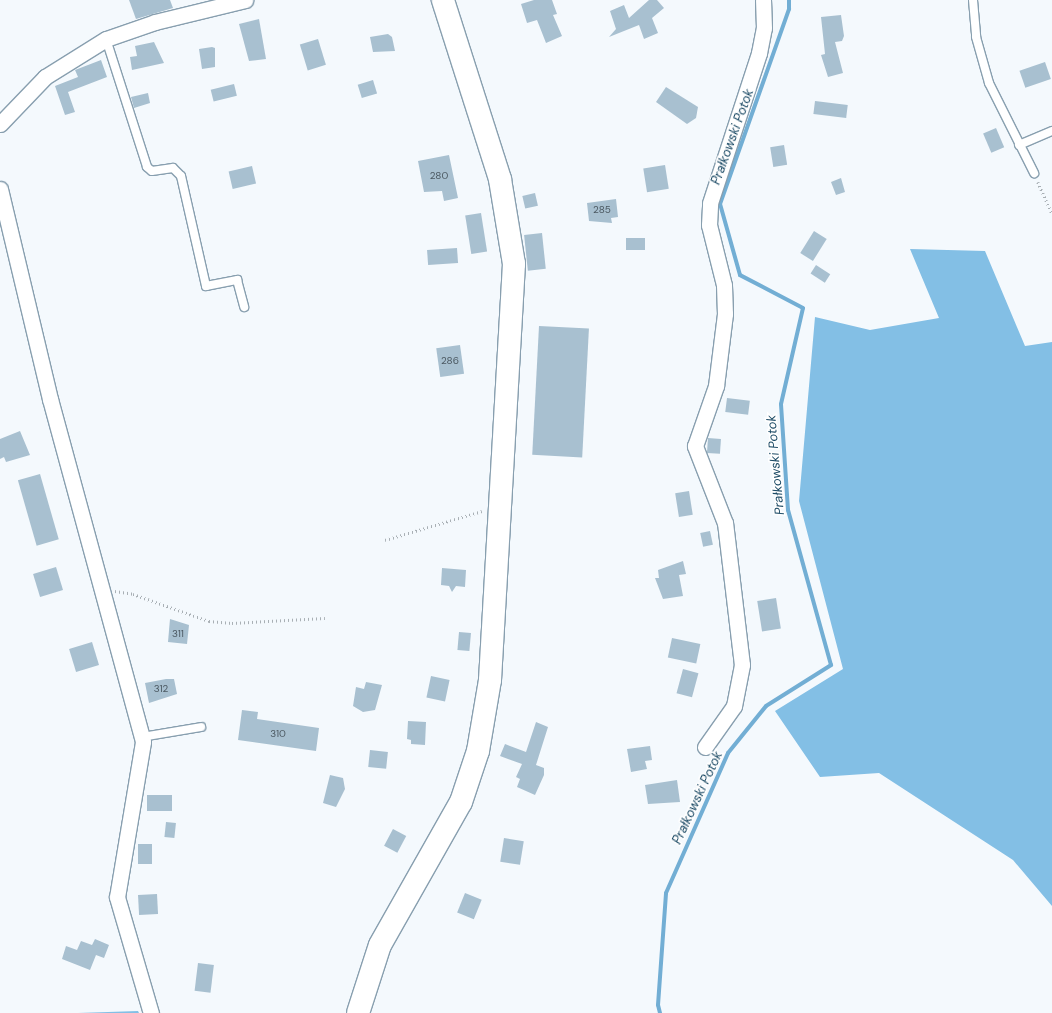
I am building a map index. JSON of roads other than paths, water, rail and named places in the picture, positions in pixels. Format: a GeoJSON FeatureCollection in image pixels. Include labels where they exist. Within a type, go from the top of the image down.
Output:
{"type":"FeatureCollection","features":[{"type":"Feature","properties":{"kind":"street"},"geometry":{"type":"LineString","coordinates":[[0,124],[45,77],[106,39],[155,22],[245,0]]}},
{"type":"Feature","properties":{"kind":"street"},"geometry":{"type":"LineString","coordinates":[[358,1013],[380,945],[450,826],[478,751],[490,680],[514,297],[512,243],[500,179],[443,0]]}},
{"type":"Feature","properties":{"kind":"street"},"geometry":{"type":"LineString","coordinates":[[705,747],[734,706],[742,665],[725,523],[695,446],[716,386],[725,314],[724,285],[710,225],[710,203],[759,53],[764,28],[763,0]]}},
{"type":"Feature","properties":{"kind":"street"},"geometry":{"type":"LineString","coordinates":[[0,189],[50,398],[105,592],[142,736],[143,755],[119,867],[117,897],[150,1013]]}},
{"type":"Feature","properties":{"kind":"lane"},"geometry":{"type":"LineString","coordinates":[[973,0],[976,37],[989,83],[1034,173]]}},
{"type":"Feature","properties":{"kind":"lane"},"geometry":{"type":"LineString","coordinates":[[106,39],[147,168],[152,171],[173,168],[181,176],[206,286],[237,280],[244,307]]}},
{"type":"Feature","properties":{"kind":"lane"},"geometry":{"type":"LineString","coordinates":[[1019,145],[1052,131]]}},
{"type":"Feature","properties":{"kind":"lane"},"geometry":{"type":"LineString","coordinates":[[142,736],[201,727]]}},
{"type":"Feature","properties":{"kind":"waterway","name":"Prałkowski Potok"},"geometry":{"type":"LineString","coordinates":[[660,1013],[658,1005],[666,893],[728,753],[766,706],[831,665],[788,510],[781,404],[803,308],[740,275],[720,204],[789,9],[789,0]]}}]}
